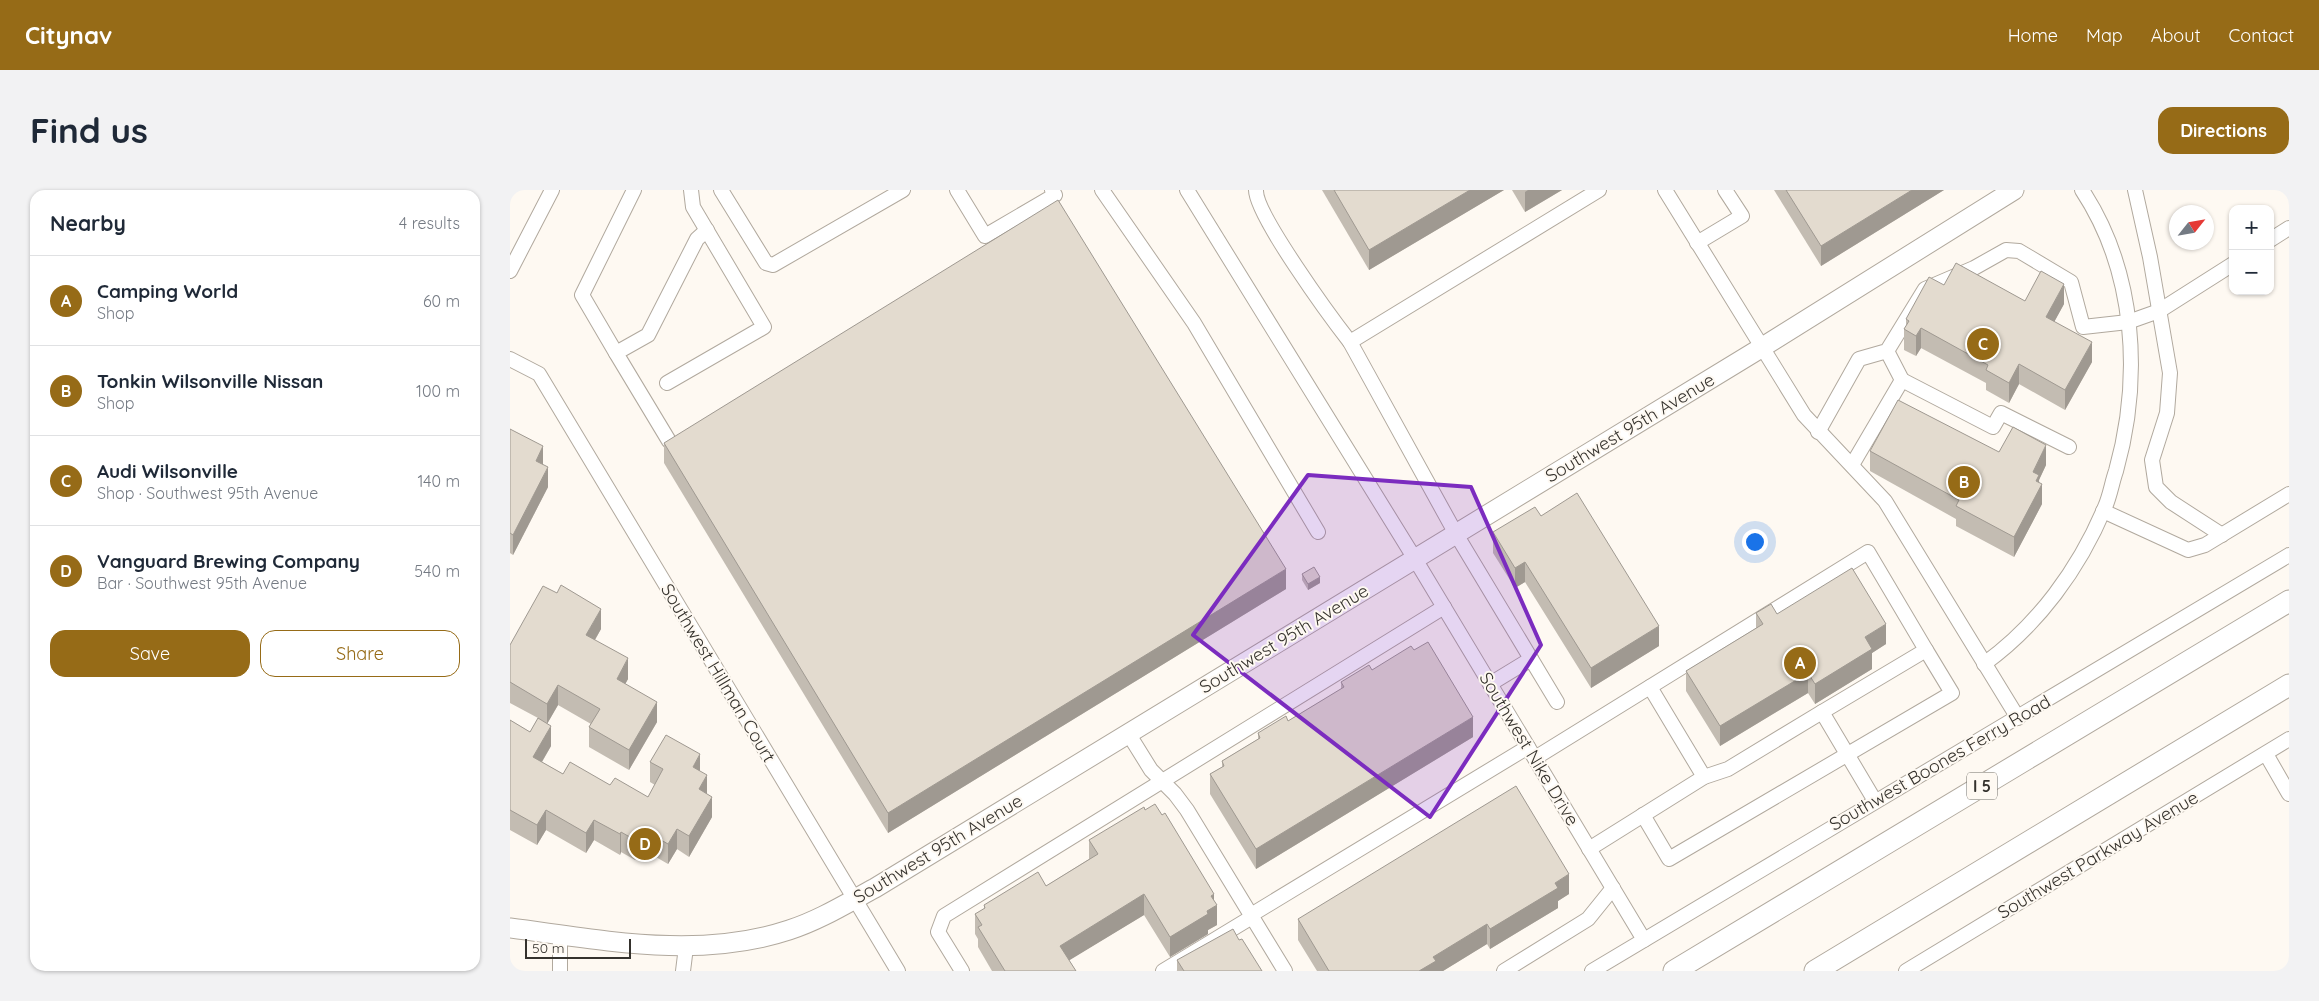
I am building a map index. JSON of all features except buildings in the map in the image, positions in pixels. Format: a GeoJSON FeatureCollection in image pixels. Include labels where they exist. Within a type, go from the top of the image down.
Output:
{"type":"FeatureCollection","features":[{"type":"Feature","properties":{"kind":"highway","name":"I 5"},"geometry":{"type":"LineString","coordinates":[[1674,971],[2289,601]]}},
{"type":"Feature","properties":{"kind":"highway"},"geometry":{"type":"LineString","coordinates":[[1815,971],[2289,685]]}},
{"type":"Feature","properties":{"kind":"main road","name":"Southwest 95th Avenue"},"geometry":{"type":"LineString","coordinates":[[510,928],[560,935],[686,947],[726,944],[774,934],[821,917],[854,899],[1415,559],[1761,348],[2014,190]]}},
{"type":"Feature","properties":{"kind":"street"},"geometry":{"type":"LineString","coordinates":[[510,271],[552,190]]}},
{"type":"Feature","properties":{"kind":"street"},"geometry":{"type":"LineString","coordinates":[[634,190],[582,294],[669,441]]}},
{"type":"Feature","properties":{"kind":"street"},"geometry":{"type":"LineString","coordinates":[[667,383],[764,327],[693,207],[691,190]]}},
{"type":"Feature","properties":{"kind":"street"},"geometry":{"type":"LineString","coordinates":[[721,190],[766,263],[773,265],[903,190]]}},
{"type":"Feature","properties":{"kind":"street"},"geometry":{"type":"LineString","coordinates":[[957,190],[985,236],[1055,195],[1052,190]]}},
{"type":"Feature","properties":{"kind":"street"},"geometry":{"type":"LineString","coordinates":[[1102,190],[1194,323],[1318,532]]}},
{"type":"Feature","properties":{"kind":"street","name":"Southwest Nike Drive"},"geometry":{"type":"LineString","coordinates":[[1187,190],[1415,559],[1644,940]]}},
{"type":"Feature","properties":{"kind":"street"},"geometry":{"type":"LineString","coordinates":[[1256,190],[1265,217],[1328,313],[1350,342],[1456,534],[1557,702]]}},
{"type":"Feature","properties":{"kind":"street"},"geometry":{"type":"LineString","coordinates":[[1350,342],[1599,190]]}},
{"type":"Feature","properties":{"kind":"street"},"geometry":{"type":"LineString","coordinates":[[1665,190],[1804,415],[1885,501],[2018,718]]}},
{"type":"Feature","properties":{"kind":"street"},"geometry":{"type":"LineString","coordinates":[[1697,243],[1742,216],[1725,190]]}},
{"type":"Feature","properties":{"kind":"street"},"geometry":{"type":"LineString","coordinates":[[1984,664],[2004,649],[2049,604],[2082,553],[2103,511],[2123,444],[2131,381],[2127,303],[2111,243],[2097,212],[2082,190]]}},
{"type":"Feature","properties":{"kind":"street"},"geometry":{"type":"LineString","coordinates":[[2135,190],[2170,373],[2167,413],[2152,460],[2156,487],[2171,502],[2222,535]]}},
{"type":"Feature","properties":{"kind":"street"},"geometry":{"type":"LineString","coordinates":[[2274,237],[2289,228]]}},
{"type":"Feature","properties":{"kind":"street"},"geometry":{"type":"LineString","coordinates":[[616,353],[648,334],[697,239],[707,230]]}},
{"type":"Feature","properties":{"kind":"street"},"geometry":{"type":"LineString","coordinates":[[1818,432],[1860,359],[1887,351],[1925,289],[1974,268],[2006,250],[2020,251],[2071,282],[2083,327],[2128,322],[2159,310],[2229,266]]}},
{"type":"Feature","properties":{"kind":"street"},"geometry":{"type":"LineString","coordinates":[[1887,351],[1902,380],[1993,427],[2000,412],[2069,447]]}},
{"type":"Feature","properties":{"kind":"street","name":"Southwest Hillman Court"},"geometry":{"type":"LineString","coordinates":[[510,359],[539,374],[898,971]]}},
{"type":"Feature","properties":{"kind":"street"},"geometry":{"type":"LineString","coordinates":[[1852,465],[1902,380]]}},
{"type":"Feature","properties":{"kind":"street"},"geometry":{"type":"LineString","coordinates":[[2103,511],[2188,550],[2205,545],[2289,494]]}},
{"type":"Feature","properties":{"kind":"street"},"geometry":{"type":"LineString","coordinates":[[1163,971],[1252,916],[1532,753],[1650,687],[1868,552],[1952,693],[1669,859],[1643,815]]}},
{"type":"Feature","properties":{"kind":"street","name":"Southwest Boones Ferry Road"},"geometry":{"type":"LineString","coordinates":[[1592,971],[2289,555]]}},
{"type":"Feature","properties":{"kind":"street"},"geometry":{"type":"LineString","coordinates":[[962,971],[938,932],[944,916],[1444,608]]}},
{"type":"Feature","properties":{"kind":"street"},"geometry":{"type":"LineString","coordinates":[[1589,849],[1704,777],[1728,769],[1926,650]]}},
{"type":"Feature","properties":{"kind":"street"},"geometry":{"type":"LineString","coordinates":[[1490,684],[1531,659]]}},
{"type":"Feature","properties":{"kind":"street"},"geometry":{"type":"LineString","coordinates":[[1650,687],[1704,777]]}},
{"type":"Feature","properties":{"kind":"street"},"geometry":{"type":"LineString","coordinates":[[1822,712],[1875,801]]}},
{"type":"Feature","properties":{"kind":"street"},"geometry":{"type":"LineString","coordinates":[[1128,733],[1151,770],[1187,810],[1285,971]]}},
{"type":"Feature","properties":{"kind":"street","name":"Southwest Parkway Avenue"},"geometry":{"type":"LineString","coordinates":[[1906,971],[2289,739]]}},
{"type":"Feature","properties":{"kind":"street"},"geometry":{"type":"LineString","coordinates":[[2266,754],[2289,794]]}},
{"type":"Feature","properties":{"kind":"street"},"geometry":{"type":"LineString","coordinates":[[1504,971],[1588,919],[1613,888]]}},
{"type":"Feature","properties":{"kind":"street"},"geometry":{"type":"LineString","coordinates":[[560,935],[560,971]]}},
{"type":"Feature","properties":{"kind":"street"},"geometry":{"type":"LineString","coordinates":[[683,971],[686,947]]}},
{"type":"Feature","properties":{"kind":"highlighted area"},"geometry":{"type":"Polygon","coordinates":[[[1308,475],[1471,487],[1541,645],[1430,817],[1193,635],[1308,475]]]}},
{"type":"Feature","properties":{"kind":"place","name":"Audi Wilsonville"},"geometry":{"type":"Point","coordinates":[1983,344]}},
{"type":"Feature","properties":{"kind":"place","name":"Tonkin Wilsonville Nissan"},"geometry":{"type":"Point","coordinates":[1964,482]}},
{"type":"Feature","properties":{"kind":"place","name":"Camping World"},"geometry":{"type":"Point","coordinates":[1800,663]}},
{"type":"Feature","properties":{"kind":"place","name":"Vanguard Brewing Company"},"geometry":{"type":"Point","coordinates":[645,844]}}]}
